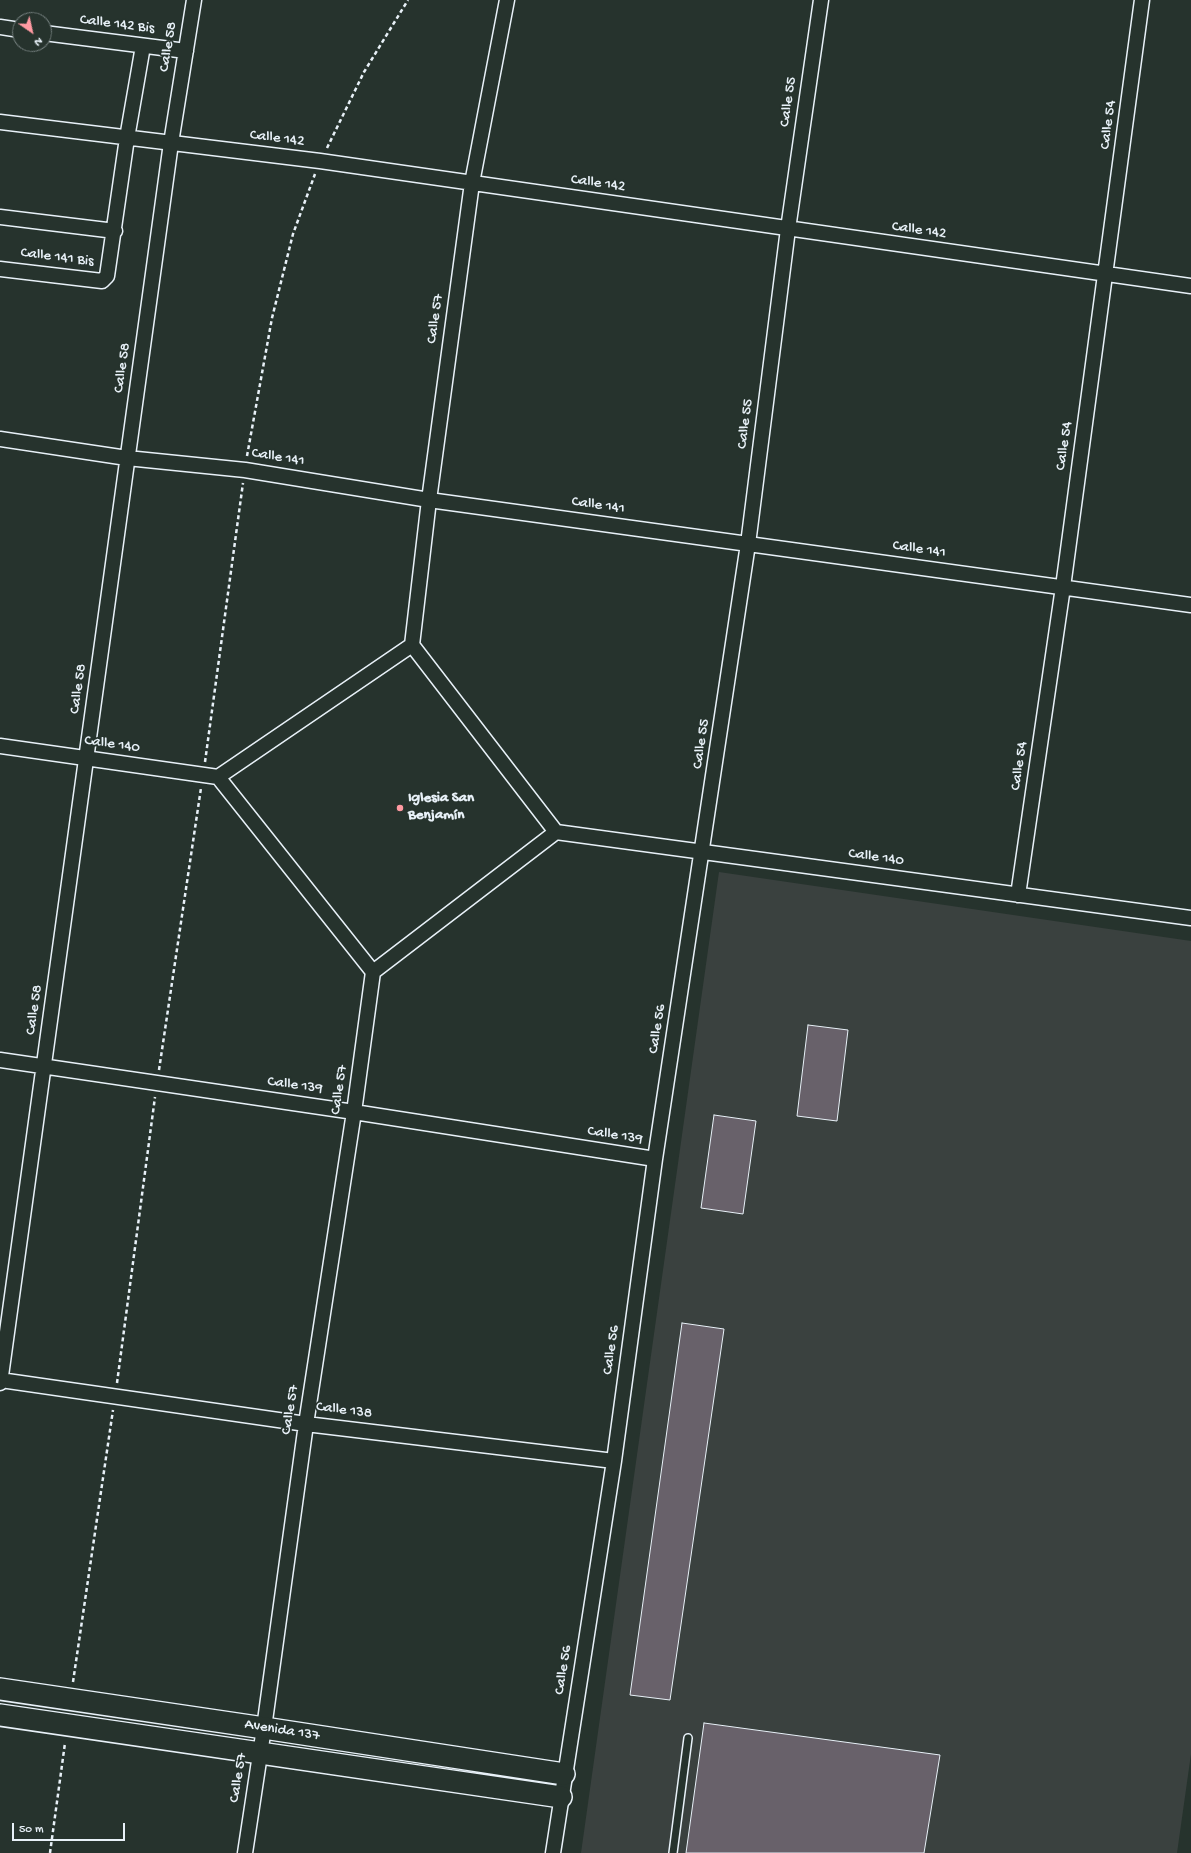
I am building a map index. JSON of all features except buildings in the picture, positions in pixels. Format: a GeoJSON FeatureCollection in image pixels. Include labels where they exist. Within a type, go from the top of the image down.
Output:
{"type":"FeatureCollection","features":[{"type":"Feature","properties":{"kind":"main road","name":"Avenida 137"},"geometry":{"type":"LineString","coordinates":[[0,1689],[564,1774]]}},
{"type":"Feature","properties":{"kind":"main road","name":"Avenida 137"},"geometry":{"type":"LineString","coordinates":[[0,1715],[561,1797]]}},
{"type":"Feature","properties":{"kind":"street","name":"Calle 58"},"geometry":{"type":"LineString","coordinates":[[0,1381],[45,1066],[171,143],[194,0]]}},
{"type":"Feature","properties":{"kind":"street","name":"Calle 57"},"geometry":{"type":"LineString","coordinates":[[412,645],[429,500],[472,183],[507,0]]}},
{"type":"Feature","properties":{"kind":"street","name":"Calle 55"},"geometry":{"type":"LineString","coordinates":[[703,851],[748,544],[788,230],[822,0]]}},
{"type":"Feature","properties":{"kind":"street","name":"Calle 54"},"geometry":{"type":"LineString","coordinates":[[1018,895],[1063,587],[1142,0]]}},
{"type":"Feature","properties":{"kind":"street"},"geometry":{"type":"LineString","coordinates":[[0,27],[12,29]]}},
{"type":"Feature","properties":{"kind":"street","name":"Calle 142 Bis"},"geometry":{"type":"LineString","coordinates":[[52,34],[186,51]]}},
{"type":"Feature","properties":{"kind":"street"},"geometry":{"type":"LineString","coordinates":[[0,217],[114,231],[127,138],[143,46]]}},
{"type":"Feature","properties":{"kind":"street","name":"Calle 142"},"geometry":{"type":"LineString","coordinates":[[0,122],[320,162],[788,230],[1191,286]]}},
{"type":"Feature","properties":{"kind":"street","name":"Calle 141 Bis"},"geometry":{"type":"LineString","coordinates":[[0,269],[102,281],[108,276],[114,231]]}},
{"type":"Feature","properties":{"kind":"street","name":"Calle 141"},"geometry":{"type":"LineString","coordinates":[[0,438],[127,458],[245,470],[429,500],[1191,605]]}},
{"type":"Feature","properties":{"kind":"street"},"geometry":{"type":"LineString","coordinates":[[412,645],[556,832],[373,972],[218,777],[412,645]]}},
{"type":"Feature","properties":{"kind":"street","name":"Calle 140"},"geometry":{"type":"LineString","coordinates":[[0,746],[218,777]]}},
{"type":"Feature","properties":{"kind":"street","name":"Calle 140"},"geometry":{"type":"LineString","coordinates":[[556,832],[1191,918]]}},
{"type":"Feature","properties":{"kind":"street","name":"Calle 56"},"geometry":{"type":"LineString","coordinates":[[553,1853],[564,1774],[614,1461],[655,1159],[703,851]]}},
{"type":"Feature","properties":{"kind":"street","name":"Calle 57"},"geometry":{"type":"LineString","coordinates":[[245,1853],[264,1728],[306,1424],[354,1112],[373,972]]}},
{"type":"Feature","properties":{"kind":"street","name":"Calle 139"},"geometry":{"type":"LineString","coordinates":[[0,1060],[354,1112],[655,1159]]}},
{"type":"Feature","properties":{"kind":"street","name":"Calle 138"},"geometry":{"type":"LineString","coordinates":[[0,1381],[115,1395],[306,1424],[614,1461]]}},
{"type":"Feature","properties":{"kind":"lane"},"geometry":{"type":"LineString","coordinates":[[673,1853],[688,1738]]}},
{"type":"Feature","properties":{"kind":"path"},"geometry":{"type":"LineString","coordinates":[[71,1699],[115,1395],[157,1083],[203,775],[245,470],[272,318],[293,234],[320,162],[364,72],[408,0]]}},
{"type":"Feature","properties":{"kind":"path"},"geometry":{"type":"LineString","coordinates":[[50,1853],[67,1724]]}},
{"type":"Feature","properties":{"kind":"shaded area"},"geometry":{"type":"Polygon","coordinates":[[[719,872],[1191,941],[1191,1754],[1177,1853],[581,1853],[719,872]]]}},
{"type":"Feature","properties":{"kind":"place","name":"Iglesia San Benjamín"},"geometry":{"type":"Point","coordinates":[400,808]}}]}
